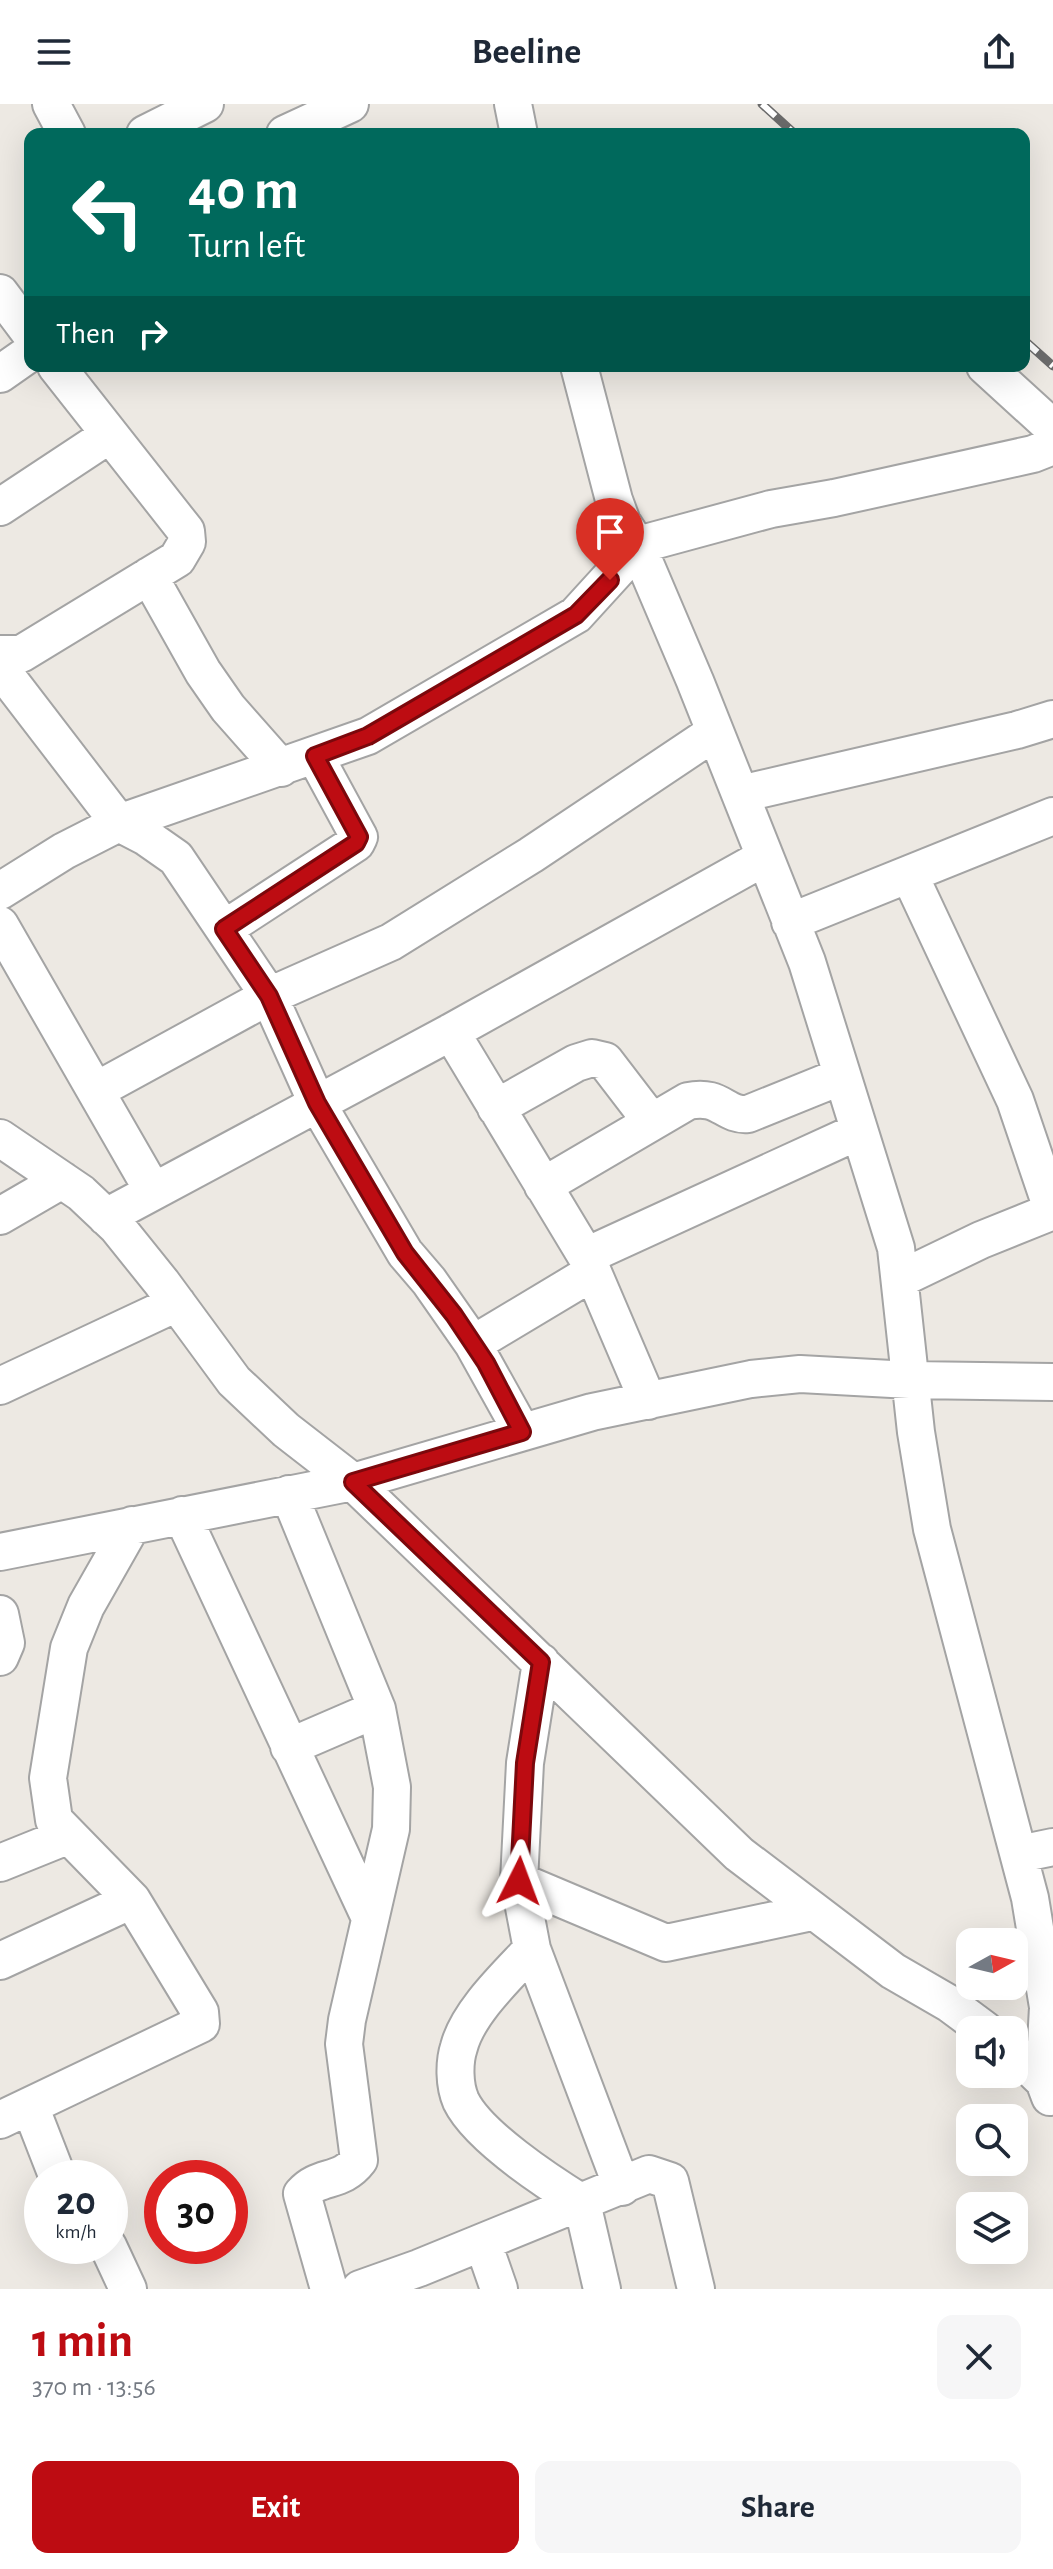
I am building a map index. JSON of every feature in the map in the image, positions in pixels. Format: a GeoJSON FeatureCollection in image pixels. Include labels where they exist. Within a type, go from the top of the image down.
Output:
{"type":"FeatureCollection","features":[{"type":"Feature","properties":{"kind":"street"},"geometry":{"type":"LineString","coordinates":[[51,104],[64,128]]}},
{"type":"Feature","properties":{"kind":"street"},"geometry":{"type":"LineString","coordinates":[[157,128],[205,104]]}},
{"type":"Feature","properties":{"kind":"street"},"geometry":{"type":"LineString","coordinates":[[298,128],[350,104]]}},
{"type":"Feature","properties":{"kind":"street"},"geometry":{"type":"LineString","coordinates":[[513,104],[518,128]]}},
{"type":"Feature","properties":{"kind":"street"},"geometry":{"type":"LineString","coordinates":[[0,293],[24,325]]}},
{"type":"Feature","properties":{"kind":"street"},"geometry":{"type":"LineString","coordinates":[[0,374],[24,357]]}},
{"type":"Feature","properties":{"kind":"street"},"geometry":{"type":"LineString","coordinates":[[61,372],[186,531],[187,542],[177,559],[21,654],[2,661],[7,677],[119,823],[176,858],[269,996],[317,1103],[405,1253],[473,1344],[522,1432]]}},
{"type":"Feature","properties":{"kind":"street"},"geometry":{"type":"LineString","coordinates":[[581,372],[622,522],[638,547],[807,962],[896,1248],[910,1380],[932,1529],[1036,1850],[1030,1898],[1048,2007],[1048,2092]]}},
{"type":"Feature","properties":{"kind":"street"},"geometry":{"type":"LineString","coordinates":[[992,372],[1053,428]]}},
{"type":"Feature","properties":{"kind":"street"},"geometry":{"type":"LineString","coordinates":[[0,507],[109,435]]}},
{"type":"Feature","properties":{"kind":"street"},"geometry":{"type":"LineString","coordinates":[[0,891],[64,851],[119,823],[368,736],[576,615],[638,547],[649,542],[771,509],[1033,454],[1053,446]]}},
{"type":"Feature","properties":{"kind":"street"},"geometry":{"type":"LineString","coordinates":[[149,576],[203,672],[228,708],[281,768]]}},
{"type":"Feature","properties":{"kind":"street"},"geometry":{"type":"LineString","coordinates":[[740,794],[1053,719]]}},
{"type":"Feature","properties":{"kind":"street"},"geometry":{"type":"LineString","coordinates":[[97,1090],[269,996],[407,932],[531,855],[715,732]]}},
{"type":"Feature","properties":{"kind":"street"},"geometry":{"type":"LineString","coordinates":[[224,929],[356,843],[359,837],[315,756]]}},
{"type":"Feature","properties":{"kind":"street"},"geometry":{"type":"LineString","coordinates":[[790,922],[1051,820]]}},
{"type":"Feature","properties":{"kind":"street"},"geometry":{"type":"LineString","coordinates":[[106,1217],[451,1032],[765,857]]}},
{"type":"Feature","properties":{"kind":"street"},"geometry":{"type":"LineString","coordinates":[[900,1279],[981,1240],[1053,1212],[1015,1100],[909,874]]}},
{"type":"Feature","properties":{"kind":"street"},"geometry":{"type":"LineString","coordinates":[[0,925],[153,1191]]}},
{"type":"Feature","properties":{"kind":"street"},"geometry":{"type":"LineString","coordinates":[[451,1032],[589,1264],[648,1401]]}},
{"type":"Feature","properties":{"kind":"street"},"geometry":{"type":"LineString","coordinates":[[496,1108],[576,1063],[592,1058],[605,1061],[651,1121]]}},
{"type":"Feature","properties":{"kind":"street"},"geometry":{"type":"LineString","coordinates":[[543,1186],[688,1101],[705,1097],[740,1115],[748,1114],[842,1076]]}},
{"type":"Feature","properties":{"kind":"street"},"geometry":{"type":"LineString","coordinates":[[473,1344],[589,1264],[859,1131]]}},
{"type":"Feature","properties":{"kind":"street"},"geometry":{"type":"LineString","coordinates":[[0,1138],[81,1193],[106,1217],[177,1303],[234,1381],[286,1430],[353,1482],[739,1854],[893,1971],[966,2016]]}},
{"type":"Feature","properties":{"kind":"street"},"geometry":{"type":"LineString","coordinates":[[0,1216],[62,1180]]}},
{"type":"Feature","properties":{"kind":"street"},"geometry":{"type":"LineString","coordinates":[[0,1386],[177,1303]]}},
{"type":"Feature","properties":{"kind":"street"},"geometry":{"type":"LineString","coordinates":[[0,1552],[353,1482],[592,1412],[751,1379],[800,1374],[910,1380],[1053,1382]]}},
{"type":"Feature","properties":{"kind":"street"},"geometry":{"type":"LineString","coordinates":[[289,1494],[377,1709],[392,1787],[391,1829],[344,2044],[359,2160],[349,2173],[314,2184],[302,2194],[329,2289]]}},
{"type":"Feature","properties":{"kind":"street"},"geometry":{"type":"LineString","coordinates":[[182,1515],[370,1918]]}},
{"type":"Feature","properties":{"kind":"street"},"geometry":{"type":"LineString","coordinates":[[46,2160],[15,2113],[201,2024],[200,2012],[132,1900],[54,1820],[48,1778],[69,1648],[86,1606],[132,1525]]}},
{"type":"Feature","properties":{"kind":"street"},"geometry":{"type":"LineString","coordinates":[[0,1614],[6,1643],[0,1657]]}},
{"type":"Feature","properties":{"kind":"street"},"geometry":{"type":"LineString","coordinates":[[541,1662],[525,1763],[519,1881],[532,1949],[622,2187]]}},
{"type":"Feature","properties":{"kind":"street"},"geometry":{"type":"LineString","coordinates":[[289,1747],[377,1709]]}},
{"type":"Feature","properties":{"kind":"street"},"geometry":{"type":"LineString","coordinates":[[0,1863],[67,1836]]}},
{"type":"Feature","properties":{"kind":"street"},"geometry":{"type":"LineString","coordinates":[[519,1881],[666,1943],[812,1912]]}},
{"type":"Feature","properties":{"kind":"street"},"geometry":{"type":"LineString","coordinates":[[0,1961],[132,1900]]}},
{"type":"Feature","properties":{"kind":"street"},"geometry":{"type":"LineString","coordinates":[[532,1949],[494,1991],[459,2044],[455,2069],[461,2101],[484,2129],[535,2174],[582,2203],[602,2289]]}},
{"type":"Feature","properties":{"kind":"street"},"geometry":{"type":"LineString","coordinates":[[1028,2068],[1048,2092]]}},
{"type":"Feature","properties":{"kind":"street"},"geometry":{"type":"LineString","coordinates":[[360,2289],[422,2279],[483,2243],[649,2174],[670,2181],[696,2289]]}},
{"type":"Feature","properties":{"kind":"street"},"geometry":{"type":"LineString","coordinates":[[483,2243],[499,2289]]}},
{"type":"Feature","properties":{"kind":"street"},"geometry":{"type":"LineString","coordinates":[[116,2264],[128,2289]]}},
{"type":"Feature","properties":{"kind":"railway"},"geometry":{"type":"LineString","coordinates":[[762,104],[788,128]]}},
{"type":"Feature","properties":{"kind":"railway"},"geometry":{"type":"LineString","coordinates":[[1030,345],[1053,366]]}},
{"type":"Feature","properties":{"kind":"route"},"geometry":{"type":"LineString","coordinates":[[519,1881],[525,1763],[541,1662],[353,1482],[522,1432],[486,1363],[429,1281],[405,1253],[317,1103],[269,996],[224,929],[356,843],[359,837],[315,756],[368,736],[576,615],[610,580]]}}]}
